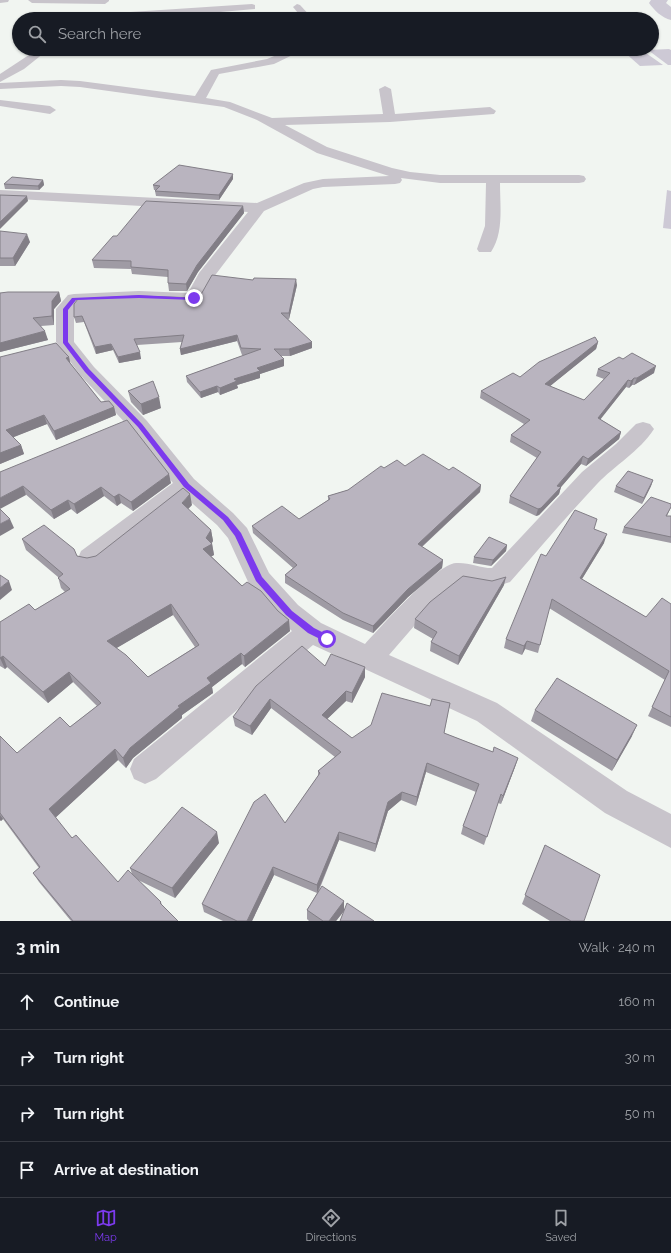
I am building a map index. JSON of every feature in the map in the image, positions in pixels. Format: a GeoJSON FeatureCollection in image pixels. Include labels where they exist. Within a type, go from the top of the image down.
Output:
{"type":"FeatureCollection","features":[{"type":"Feature","properties":{"kind":"street"},"geometry":{"type":"LineString","coordinates":[[0,0],[5,0]]}},
{"type":"Feature","properties":{"kind":"street"},"geometry":{"type":"LineString","coordinates":[[32,0],[105,1]]}},
{"type":"Feature","properties":{"kind":"street"},"geometry":{"type":"LineString","coordinates":[[92,12],[105,1]]}},
{"type":"Feature","properties":{"kind":"street"},"geometry":{"type":"LineString","coordinates":[[185,12],[252,6]]}},
{"type":"Feature","properties":{"kind":"street"},"geometry":{"type":"LineString","coordinates":[[297,6],[302,12]]}},
{"type":"Feature","properties":{"kind":"street"},"geometry":{"type":"LineString","coordinates":[[0,80],[20,68],[35,56]]}},
{"type":"Feature","properties":{"kind":"street"},"geometry":{"type":"LineString","coordinates":[[199,100],[215,72],[270,62],[284,56]]}},
{"type":"Feature","properties":{"kind":"street"},"geometry":{"type":"LineString","coordinates":[[0,86],[61,83],[80,84],[229,105],[269,122],[322,150],[389,172],[424,178]]}},
{"type":"Feature","properties":{"kind":"street"},"geometry":{"type":"LineString","coordinates":[[385,89],[390,118]]}},
{"type":"Feature","properties":{"kind":"street"},"geometry":{"type":"LineString","coordinates":[[0,103],[50,110]]}},
{"type":"Feature","properties":{"kind":"street"},"geometry":{"type":"LineString","coordinates":[[269,122],[390,118],[490,111]]}},
{"type":"Feature","properties":{"kind":"street"},"geometry":{"type":"LineString","coordinates":[[579,179],[424,178],[324,182],[308,186],[259,208],[205,277],[194,298],[139,296],[74,299],[65,309],[58,344],[87,371],[123,423],[186,486],[225,519],[238,534],[259,579],[289,613],[311,631],[487,712],[616,802],[671,832]]}},
{"type":"Feature","properties":{"kind":"street"},"geometry":{"type":"LineString","coordinates":[[485,249],[493,226],[493,179]]}},
{"type":"Feature","properties":{"kind":"street"},"geometry":{"type":"LineString","coordinates":[[0,194],[259,208]]}},
{"type":"Feature","properties":{"kind":"street"},"geometry":{"type":"LineString","coordinates":[[369,658],[419,603],[456,573],[491,578],[501,575],[590,478],[624,449],[643,429]]}},
{"type":"Feature","properties":{"kind":"street"},"geometry":{"type":"LineString","coordinates":[[90,558],[186,486]]}},
{"type":"Feature","properties":{"kind":"street"},"geometry":{"type":"LineString","coordinates":[[145,769],[311,631]]}},
{"type":"Feature","properties":{"kind":"shaded area"},"geometry":{"type":"Polygon","coordinates":[[[659,49],[671,50],[671,65],[668,65],[656,56],[659,56],[659,49]]]}},
{"type":"Feature","properties":{"kind":"shaded area"},"geometry":{"type":"Polygon","coordinates":[[[629,56],[650,56],[663,65],[640,66],[629,56]]]}},
{"type":"Feature","properties":{"kind":"shaded area"},"geometry":{"type":"Polygon","coordinates":[[[667,190],[671,191],[671,229],[663,228],[667,190]]]}},
{"type":"Feature","properties":{"kind":"building"},"geometry":{"type":"Polygon","coordinates":[[[179,165],[233,174],[219,195],[155,191],[160,186],[153,185],[179,165]]]}},
{"type":"Feature","properties":{"kind":"building"},"geometry":{"type":"Polygon","coordinates":[[[12,177],[43,180],[38,186],[4,184],[12,177]]]}},
{"type":"Feature","properties":{"kind":"building"},"geometry":{"type":"Polygon","coordinates":[[[0,195],[27,196],[0,222],[0,195]]]}},
{"type":"Feature","properties":{"kind":"building"},"geometry":{"type":"Polygon","coordinates":[[[146,201],[243,206],[197,265],[186,284],[168,283],[168,270],[131,267],[131,261],[92,260],[113,236],[117,236],[146,201]]]}},
{"type":"Feature","properties":{"kind":"building"},"geometry":{"type":"Polygon","coordinates":[[[0,231],[27,234],[13,258],[0,258],[0,231]]]}},
{"type":"Feature","properties":{"kind":"building"},"geometry":{"type":"Polygon","coordinates":[[[212,275],[253,280],[254,278],[296,279],[289,313],[281,313],[312,342],[289,349],[274,349],[284,359],[257,368],[260,371],[234,379],[237,381],[220,388],[217,386],[200,392],[186,376],[261,349],[241,348],[237,335],[180,349],[184,335],[134,339],[140,352],[118,357],[111,344],[95,347],[82,316],[74,317],[74,304],[78,299],[138,296],[199,298],[212,275]]]}},
{"type":"Feature","properties":{"kind":"building"},"geometry":{"type":"Polygon","coordinates":[[[59,292],[52,301],[52,316],[33,318],[45,331],[0,343],[0,293],[59,292]]]}},
{"type":"Feature","properties":{"kind":"building"},"geometry":{"type":"Polygon","coordinates":[[[595,337],[598,342],[545,384],[584,400],[610,373],[598,369],[619,357],[623,359],[632,353],[656,366],[631,381],[628,380],[598,418],[621,432],[588,459],[583,456],[557,486],[561,487],[541,508],[538,509],[510,496],[541,452],[511,435],[530,420],[481,391],[513,373],[520,377],[539,362],[595,337]]]}},
{"type":"Feature","properties":{"kind":"building"},"geometry":{"type":"Polygon","coordinates":[[[56,343],[69,357],[66,358],[101,402],[109,401],[114,407],[54,431],[44,415],[6,430],[21,445],[0,453],[0,357],[56,343]]]}},
{"type":"Feature","properties":{"kind":"building"},"geometry":{"type":"Polygon","coordinates":[[[153,381],[159,397],[141,404],[128,391],[153,381]]]}},
{"type":"Feature","properties":{"kind":"building"},"geometry":{"type":"Polygon","coordinates":[[[127,420],[169,474],[131,502],[119,494],[114,497],[101,487],[74,504],[68,500],[51,510],[23,486],[0,498],[0,472],[127,420]]]}},
{"type":"Feature","properties":{"kind":"building"},"geometry":{"type":"Polygon","coordinates":[[[423,454],[449,470],[453,467],[481,485],[418,544],[443,560],[408,589],[373,626],[343,613],[285,575],[297,565],[252,526],[282,506],[299,519],[330,499],[328,496],[348,490],[381,466],[384,468],[397,460],[405,466],[423,454]]]}},
{"type":"Feature","properties":{"kind":"building"},"geometry":{"type":"Polygon","coordinates":[[[628,471],[653,480],[644,498],[616,486],[628,471]]]}},
{"type":"Feature","properties":{"kind":"building"},"geometry":{"type":"Polygon","coordinates":[[[183,488],[190,494],[182,503],[211,530],[206,538],[212,544],[203,549],[242,586],[247,582],[261,591],[278,611],[289,620],[244,656],[241,653],[207,678],[211,683],[178,706],[180,707],[130,748],[123,758],[115,749],[49,809],[72,838],[76,835],[118,882],[128,870],[178,921],[73,921],[33,873],[40,867],[0,813],[0,736],[17,753],[60,717],[70,727],[101,703],[69,672],[43,692],[3,656],[0,658],[0,622],[29,604],[35,610],[70,589],[58,578],[63,574],[22,539],[44,525],[74,549],[77,556],[87,558],[96,556],[183,488]],[[171,604],[107,641],[126,655],[148,677],[199,645],[171,604]]]}},
{"type":"Feature","properties":{"kind":"building"},"geometry":{"type":"Polygon","coordinates":[[[651,497],[671,504],[666,516],[671,516],[671,537],[624,527],[651,497]]]}},
{"type":"Feature","properties":{"kind":"building"},"geometry":{"type":"Polygon","coordinates":[[[0,509],[10,519],[0,524],[0,509]]]}},
{"type":"Feature","properties":{"kind":"building"},"geometry":{"type":"Polygon","coordinates":[[[575,510],[597,519],[594,529],[607,534],[580,578],[646,617],[662,598],[671,604],[671,717],[652,707],[669,671],[552,599],[540,645],[527,641],[524,646],[506,639],[541,554],[546,556],[575,510]]]}},
{"type":"Feature","properties":{"kind":"building"},"geometry":{"type":"Polygon","coordinates":[[[489,537],[507,545],[493,560],[474,557],[489,537]]]}},
{"type":"Feature","properties":{"kind":"building"},"geometry":{"type":"Polygon","coordinates":[[[0,575],[9,581],[0,588],[0,575]]]}},
{"type":"Feature","properties":{"kind":"building"},"geometry":{"type":"Polygon","coordinates":[[[463,576],[492,581],[506,577],[459,656],[431,642],[437,632],[415,619],[430,602],[463,576]]]}},
{"type":"Feature","properties":{"kind":"building"},"geometry":{"type":"Polygon","coordinates":[[[302,646],[325,666],[331,654],[365,667],[352,693],[346,691],[322,715],[352,738],[371,725],[382,693],[430,706],[432,699],[450,703],[444,733],[493,752],[494,747],[518,758],[503,796],[501,794],[487,837],[463,826],[479,784],[427,763],[417,797],[402,792],[388,802],[376,844],[339,832],[317,885],[273,867],[247,921],[237,921],[202,904],[254,802],[265,794],[285,823],[320,773],[318,771],[341,752],[270,699],[250,726],[233,717],[256,686],[302,646]]]}},
{"type":"Feature","properties":{"kind":"building"},"geometry":{"type":"Polygon","coordinates":[[[557,678],[637,725],[617,760],[535,710],[557,678]]]}},
{"type":"Feature","properties":{"kind":"building"},"geometry":{"type":"Polygon","coordinates":[[[182,807],[217,832],[172,888],[130,868],[182,807]]]}},
{"type":"Feature","properties":{"kind":"building"},"geometry":{"type":"Polygon","coordinates":[[[545,845],[600,875],[584,921],[571,921],[525,895],[545,845]]]}},
{"type":"Feature","properties":{"kind":"building"},"geometry":{"type":"Polygon","coordinates":[[[322,886],[344,901],[329,921],[323,921],[307,910],[322,886]]]}},
{"type":"Feature","properties":{"kind":"building"},"geometry":{"type":"Polygon","coordinates":[[[347,903],[374,921],[340,921],[347,903]]]}},
{"type":"Feature","properties":{"kind":"waterway"},"geometry":{"type":"LineString","coordinates":[[660,0],[657,3],[671,15]]}},
{"type":"Feature","properties":{"kind":"route"},"geometry":{"type":"LineString","coordinates":[[194,298],[190,300],[139,296],[78,297],[70,301],[65,309],[65,342],[87,371],[140,426],[186,486],[225,519],[238,534],[259,579],[289,613],[311,631],[327,639]]}}]}
